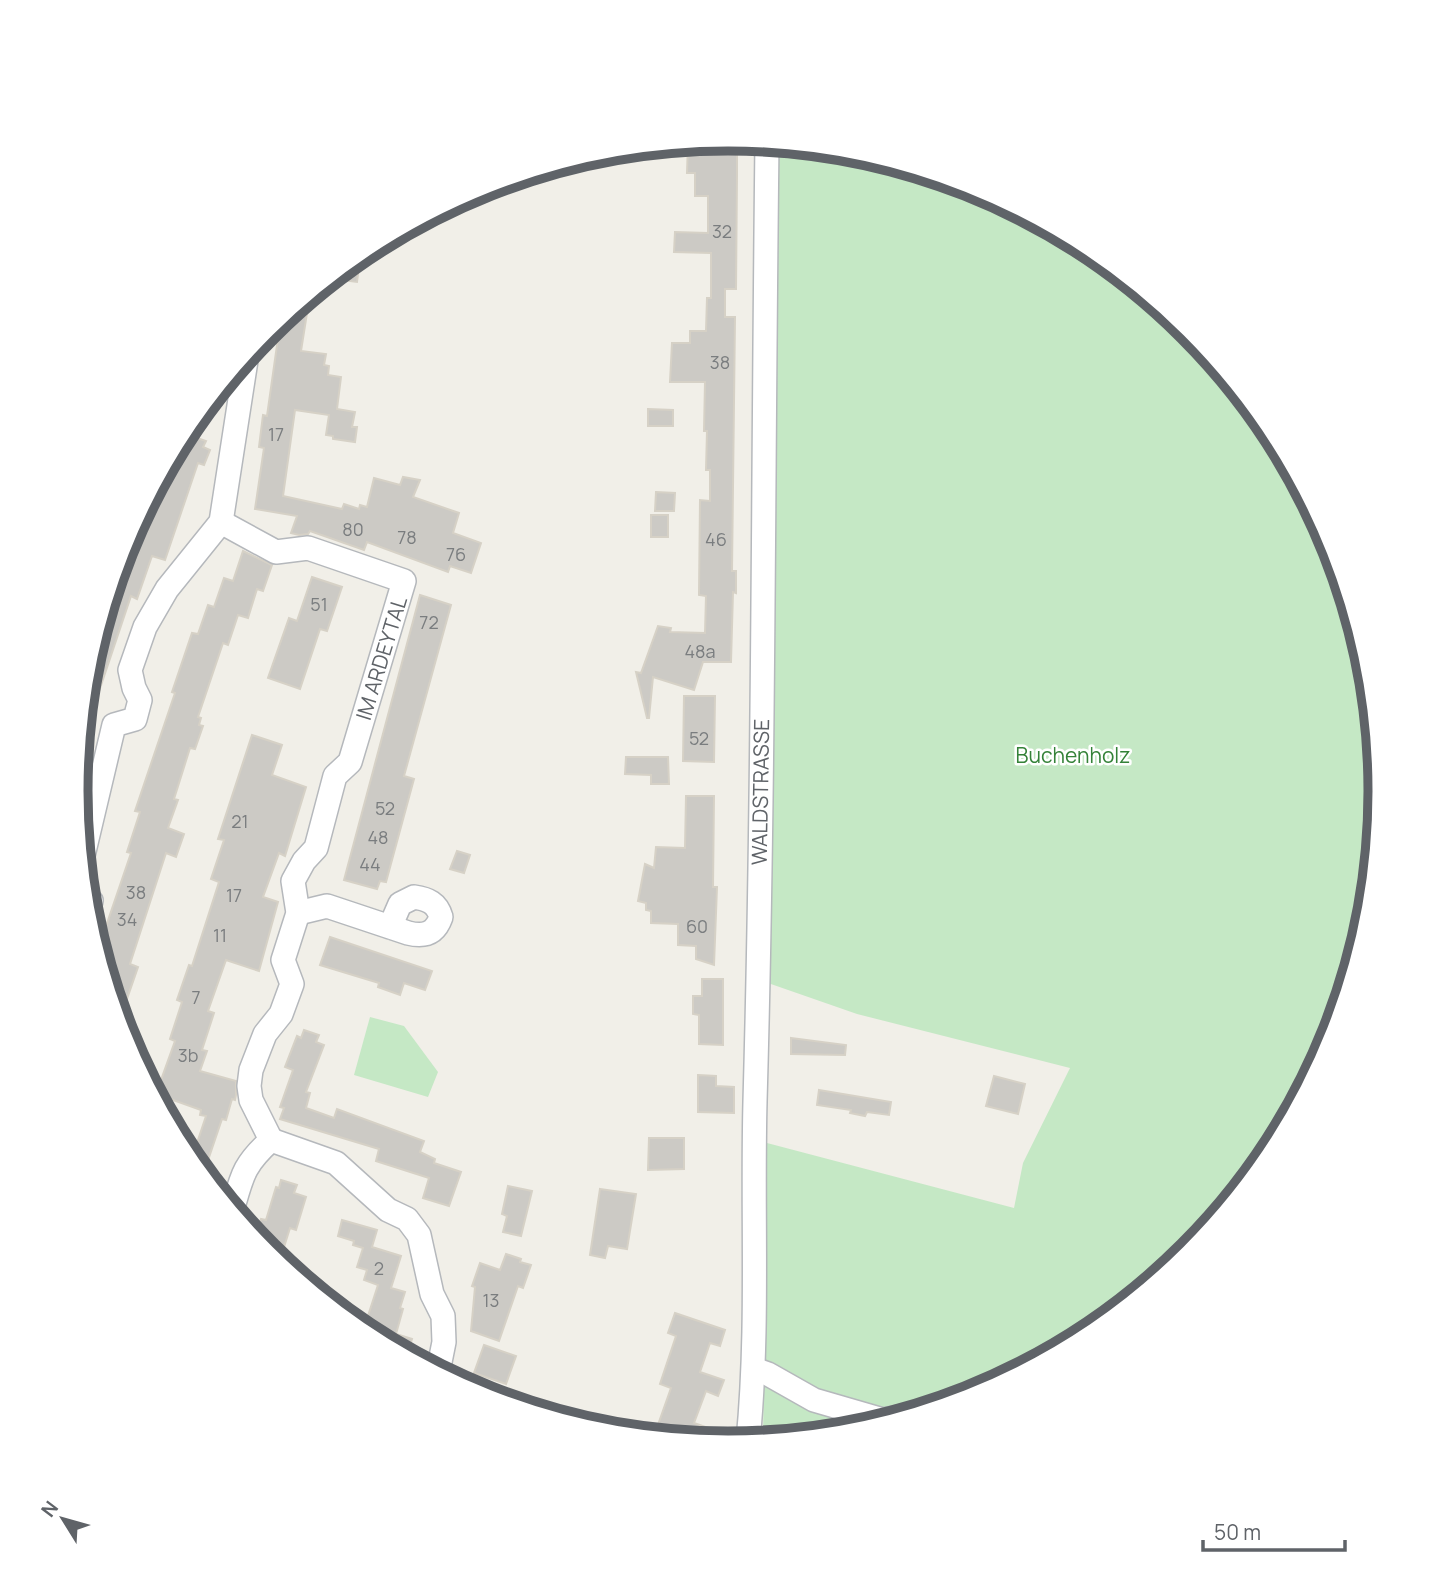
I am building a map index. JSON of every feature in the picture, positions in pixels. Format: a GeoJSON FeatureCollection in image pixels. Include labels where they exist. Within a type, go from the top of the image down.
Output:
{"type":"FeatureCollection","features":[{"type":"Feature","properties":{"kind":"street","name":"WALDSTRASSE"},"geometry":{"type":"LineString","coordinates":[[749,1430],[754,1369],[754,1131],[759,968],[767,152]]}},
{"type":"Feature","properties":{"kind":"street"},"geometry":{"type":"LineString","coordinates":[[89,831],[114,725],[135,719],[140,700],[130,670],[145,627],[167,589],[222,522],[244,371]]}},
{"type":"Feature","properties":{"kind":"street","name":"IM ARDEYTAL"},"geometry":{"type":"LineString","coordinates":[[222,522],[276,552],[308,548],[404,581],[350,762],[335,776],[316,848],[304,861],[293,881],[298,913],[283,960],[292,984],[281,1014],[265,1034],[251,1070],[249,1086],[251,1100],[271,1140]]}},
{"type":"Feature","properties":{"kind":"street"},"geometry":{"type":"LineString","coordinates":[[298,913],[327,906],[390,927]]}},
{"type":"Feature","properties":{"kind":"street"},"geometry":{"type":"LineString","coordinates":[[235,1200],[243,1172],[254,1156],[271,1140],[336,1163],[388,1210],[407,1219],[419,1235],[432,1293],[443,1316],[444,1342],[440,1363]]}},
{"type":"Feature","properties":{"kind":"street"},"geometry":{"type":"LineString","coordinates":[[754,1369],[814,1400],[867,1415]]}},
{"type":"Feature","properties":{"kind":"green space","name":"Buchenholz"},"geometry":{"type":"Polygon","coordinates":[[[777,153],[852,163],[893,173],[933,185],[1011,217],[1048,237],[1117,283],[1180,338],[1209,369],[1260,435],[1282,471],[1319,546],[1334,585],[1346,625],[1362,707],[1368,791],[1362,875],[1355,916],[1334,997],[1319,1036],[1282,1111],[1260,1147],[1209,1213],[1180,1244],[1117,1299],[1048,1345],[1011,1365],[933,1397],[893,1409],[811,1426],[763,1430],[767,1143],[1014,1208],[1023,1163],[1070,1068],[857,1014],[768,983],[777,153]]]}},
{"type":"Feature","properties":{"kind":"green space"},"geometry":{"type":"Polygon","coordinates":[[[370,1017],[404,1026],[438,1072],[428,1097],[354,1075],[370,1017]]]}},
{"type":"Feature","properties":{"kind":"building"},"geometry":{"type":"Polygon","coordinates":[[[737,151],[736,289],[725,289],[725,317],[735,317],[732,571],[736,571],[736,593],[733,592],[731,662],[703,662],[694,690],[653,677],[647,718],[636,672],[641,673],[658,626],[671,628],[670,632],[705,633],[706,596],[699,595],[700,500],[710,501],[710,470],[706,470],[707,431],[704,431],[705,382],[670,382],[672,343],[690,343],[690,331],[706,331],[707,298],[711,298],[711,253],[674,252],[675,232],[708,233],[708,196],[695,196],[695,173],[687,173],[688,152],[737,151]]]}},
{"type":"Feature","properties":{"kind":"building"},"geometry":{"type":"Polygon","coordinates":[[[359,268],[357,282],[342,280],[359,268]]]}},
{"type":"Feature","properties":{"kind":"building"},"geometry":{"type":"Polygon","coordinates":[[[308,309],[301,351],[326,354],[324,365],[329,366],[328,375],[341,377],[337,409],[355,412],[352,427],[357,427],[355,442],[333,439],[333,436],[326,435],[329,415],[295,410],[283,496],[342,509],[344,504],[359,509],[360,505],[367,507],[374,478],[400,485],[403,477],[420,480],[413,497],[459,513],[453,533],[481,543],[471,573],[450,566],[448,572],[367,542],[364,550],[310,531],[308,534],[299,535],[291,533],[297,516],[255,509],[264,448],[259,447],[263,415],[267,416],[278,335],[308,309]]]}},
{"type":"Feature","properties":{"kind":"building"},"geometry":{"type":"Polygon","coordinates":[[[648,409],[673,410],[673,426],[648,426],[648,409]]]}},
{"type":"Feature","properties":{"kind":"building"},"geometry":{"type":"Polygon","coordinates":[[[194,437],[206,441],[203,447],[210,450],[204,465],[198,463],[165,560],[152,556],[137,599],[131,596],[93,710],[109,625],[121,585],[136,546],[173,471],[194,437]]]}},
{"type":"Feature","properties":{"kind":"building"},"geometry":{"type":"Polygon","coordinates":[[[656,492],[675,493],[674,511],[655,511],[656,492]]]}},
{"type":"Feature","properties":{"kind":"building"},"geometry":{"type":"Polygon","coordinates":[[[651,515],[668,515],[668,537],[651,537],[651,515]]]}},
{"type":"Feature","properties":{"kind":"building"},"geometry":{"type":"Polygon","coordinates":[[[243,551],[272,565],[263,591],[257,589],[248,618],[238,615],[228,645],[223,643],[198,717],[201,718],[199,725],[203,726],[195,749],[190,748],[174,799],[178,800],[168,828],[184,834],[176,857],[166,853],[130,964],[138,967],[124,1006],[109,957],[107,949],[110,941],[105,939],[104,933],[131,853],[127,852],[140,812],[135,811],[175,693],[172,692],[192,633],[198,634],[208,605],[214,607],[224,578],[233,581],[243,551]]]}},
{"type":"Feature","properties":{"kind":"building"},"geometry":{"type":"Polygon","coordinates":[[[312,577],[342,587],[327,631],[320,629],[300,689],[268,678],[289,618],[297,621],[312,577]]]}},
{"type":"Feature","properties":{"kind":"building"},"geometry":{"type":"Polygon","coordinates":[[[420,595],[451,605],[404,776],[414,779],[386,882],[380,881],[377,889],[344,880],[420,595]]]}},
{"type":"Feature","properties":{"kind":"building"},"geometry":{"type":"Polygon","coordinates":[[[684,696],[715,696],[714,762],[683,761],[684,696]]]}},
{"type":"Feature","properties":{"kind":"building"},"geometry":{"type":"Polygon","coordinates":[[[252,735],[282,745],[272,775],[306,787],[285,856],[279,853],[263,897],[278,902],[259,971],[226,960],[208,1011],[214,1013],[202,1050],[207,1051],[200,1071],[236,1081],[236,1095],[235,1100],[232,1099],[226,1120],[222,1119],[207,1163],[195,1148],[206,1116],[200,1115],[201,1110],[166,1098],[159,1085],[175,1041],[170,1039],[182,1002],[177,1000],[189,965],[192,966],[219,882],[211,879],[224,840],[218,839],[252,735]]]}},
{"type":"Feature","properties":{"kind":"building"},"geometry":{"type":"Polygon","coordinates":[[[626,757],[668,757],[669,784],[651,784],[651,775],[625,774],[626,757]]]}},
{"type":"Feature","properties":{"kind":"building"},"geometry":{"type":"Polygon","coordinates":[[[686,796],[714,796],[713,887],[717,887],[714,965],[696,959],[696,946],[678,945],[678,924],[651,923],[651,911],[646,910],[646,903],[638,901],[645,864],[654,868],[656,847],[685,848],[686,796]]]}},
{"type":"Feature","properties":{"kind":"building"},"geometry":{"type":"Polygon","coordinates":[[[457,851],[470,855],[464,873],[450,869],[457,851]]]}},
{"type":"Feature","properties":{"kind":"building"},"geometry":{"type":"Polygon","coordinates":[[[330,937],[432,971],[425,990],[404,983],[400,995],[378,987],[379,983],[320,965],[330,937]]]}},
{"type":"Feature","properties":{"kind":"building"},"geometry":{"type":"Polygon","coordinates":[[[702,979],[723,979],[723,1045],[699,1044],[699,1015],[693,1014],[693,996],[702,996],[702,979]]]}},
{"type":"Feature","properties":{"kind":"building"},"geometry":{"type":"Polygon","coordinates":[[[304,1030],[319,1035],[316,1042],[324,1045],[306,1092],[310,1093],[306,1108],[334,1118],[337,1109],[424,1141],[420,1152],[435,1159],[434,1163],[461,1172],[449,1206],[423,1198],[429,1178],[376,1161],[379,1149],[280,1119],[284,1108],[280,1107],[293,1070],[285,1067],[297,1036],[301,1038],[304,1030]]]}},
{"type":"Feature","properties":{"kind":"building"},"geometry":{"type":"Polygon","coordinates":[[[791,1038],[846,1045],[845,1055],[791,1054],[791,1038]]]}},
{"type":"Feature","properties":{"kind":"building"},"geometry":{"type":"Polygon","coordinates":[[[698,1075],[716,1076],[716,1086],[734,1087],[734,1113],[698,1112],[698,1075]]]}},
{"type":"Feature","properties":{"kind":"building"},"geometry":{"type":"Polygon","coordinates":[[[994,1076],[1025,1084],[1018,1114],[986,1106],[994,1076]]]}},
{"type":"Feature","properties":{"kind":"building"},"geometry":{"type":"Polygon","coordinates":[[[819,1090],[891,1102],[889,1115],[867,1112],[865,1116],[850,1113],[851,1110],[817,1105],[819,1090]]]}},
{"type":"Feature","properties":{"kind":"building"},"geometry":{"type":"Polygon","coordinates":[[[649,1138],[684,1138],[684,1169],[648,1170],[649,1138]]]}},
{"type":"Feature","properties":{"kind":"building"},"geometry":{"type":"Polygon","coordinates":[[[281,1180],[297,1185],[294,1193],[306,1197],[296,1230],[290,1228],[283,1251],[259,1227],[261,1219],[266,1220],[276,1187],[279,1188],[281,1180]]]}},
{"type":"Feature","properties":{"kind":"building"},"geometry":{"type":"Polygon","coordinates":[[[508,1186],[532,1191],[521,1236],[503,1232],[507,1216],[502,1214],[508,1186]]]}},
{"type":"Feature","properties":{"kind":"building"},"geometry":{"type":"Polygon","coordinates":[[[600,1189],[636,1194],[627,1249],[608,1246],[605,1258],[590,1255],[600,1189]]]}},
{"type":"Feature","properties":{"kind":"building"},"geometry":{"type":"Polygon","coordinates":[[[342,1220],[377,1230],[372,1247],[401,1256],[391,1288],[405,1292],[396,1334],[412,1339],[410,1346],[367,1319],[378,1285],[364,1280],[367,1270],[357,1267],[363,1248],[353,1245],[354,1241],[338,1236],[342,1220]]]}},
{"type":"Feature","properties":{"kind":"building"},"geometry":{"type":"Polygon","coordinates":[[[506,1254],[531,1265],[523,1288],[518,1286],[499,1341],[471,1331],[475,1287],[472,1286],[480,1263],[500,1270],[506,1254]]]}},
{"type":"Feature","properties":{"kind":"building"},"geometry":{"type":"Polygon","coordinates":[[[675,1313],[725,1330],[720,1346],[710,1343],[700,1372],[724,1380],[718,1396],[706,1391],[694,1423],[716,1431],[657,1427],[671,1388],[660,1384],[676,1336],[668,1333],[675,1313]]]}},
{"type":"Feature","properties":{"kind":"building"},"geometry":{"type":"Polygon","coordinates":[[[484,1345],[516,1356],[506,1384],[474,1373],[484,1345]]]}}]}
